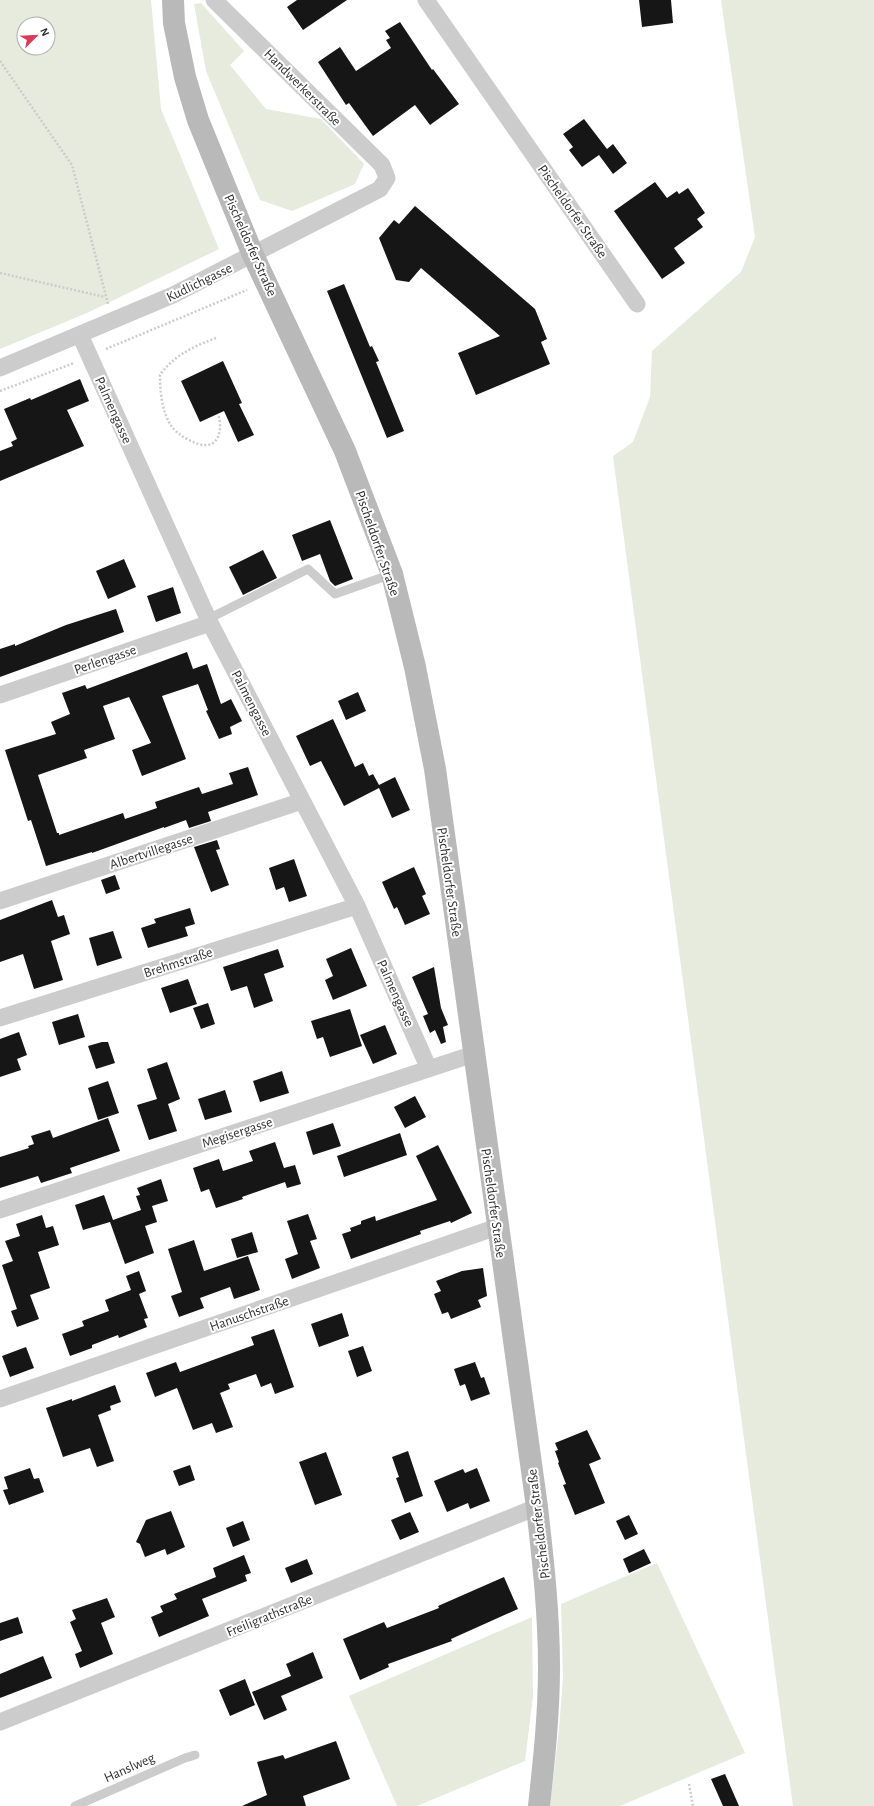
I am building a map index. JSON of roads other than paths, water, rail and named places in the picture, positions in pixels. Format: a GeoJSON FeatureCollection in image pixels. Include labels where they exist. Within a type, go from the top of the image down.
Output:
{"type":"FeatureCollection","features":[{"type":"Feature","properties":{"kind":"main road","name":"Pischeldorfer Straße"},"geometry":{"type":"LineString","coordinates":[[173,0],[174,23],[185,77],[198,120],[253,255],[345,451],[392,574],[415,667],[435,769],[497,1228],[537,1506],[547,1604],[549,1666],[548,1721],[539,1806]]}},
{"type":"Feature","properties":{"kind":"street","name":"Handwerkerstraße"},"geometry":{"type":"LineString","coordinates":[[214,0],[382,165],[387,178]]}},
{"type":"Feature","properties":{"kind":"street","name":"Pischeldorfer Straße"},"geometry":{"type":"LineString","coordinates":[[426,0],[637,304]]}},
{"type":"Feature","properties":{"kind":"street","name":"Kudlichgasse"},"geometry":{"type":"LineString","coordinates":[[0,368],[173,295],[380,189],[387,178]]}},
{"type":"Feature","properties":{"kind":"street","name":"Palmengasse"},"geometry":{"type":"LineString","coordinates":[[80,335],[209,621],[357,906],[430,1069]]}},
{"type":"Feature","properties":{"kind":"street","name":"Perlengasse"},"geometry":{"type":"LineString","coordinates":[[0,695],[209,621]]}},
{"type":"Feature","properties":{"kind":"street","name":"Albertvillegasse"},"geometry":{"type":"LineString","coordinates":[[0,901],[302,801]]}},
{"type":"Feature","properties":{"kind":"street","name":"Brehmstraße"},"geometry":{"type":"LineString","coordinates":[[0,1018],[357,906]]}},
{"type":"Feature","properties":{"kind":"street","name":"Megisergasse"},"geometry":{"type":"LineString","coordinates":[[0,1210],[474,1054]]}},
{"type":"Feature","properties":{"kind":"street","name":"Hanuschstraße"},"geometry":{"type":"LineString","coordinates":[[0,1399],[497,1228]]}},
{"type":"Feature","properties":{"kind":"street","name":"Freiligrathstraße"},"geometry":{"type":"LineString","coordinates":[[0,1722],[537,1506]]}},
{"type":"Feature","properties":{"kind":"lane"},"geometry":{"type":"LineString","coordinates":[[209,621],[308,569],[335,594],[392,574]]}},
{"type":"Feature","properties":{"kind":"lane","name":"Hanslweg"},"geometry":{"type":"LineString","coordinates":[[75,1806],[195,1755]]}}]}
